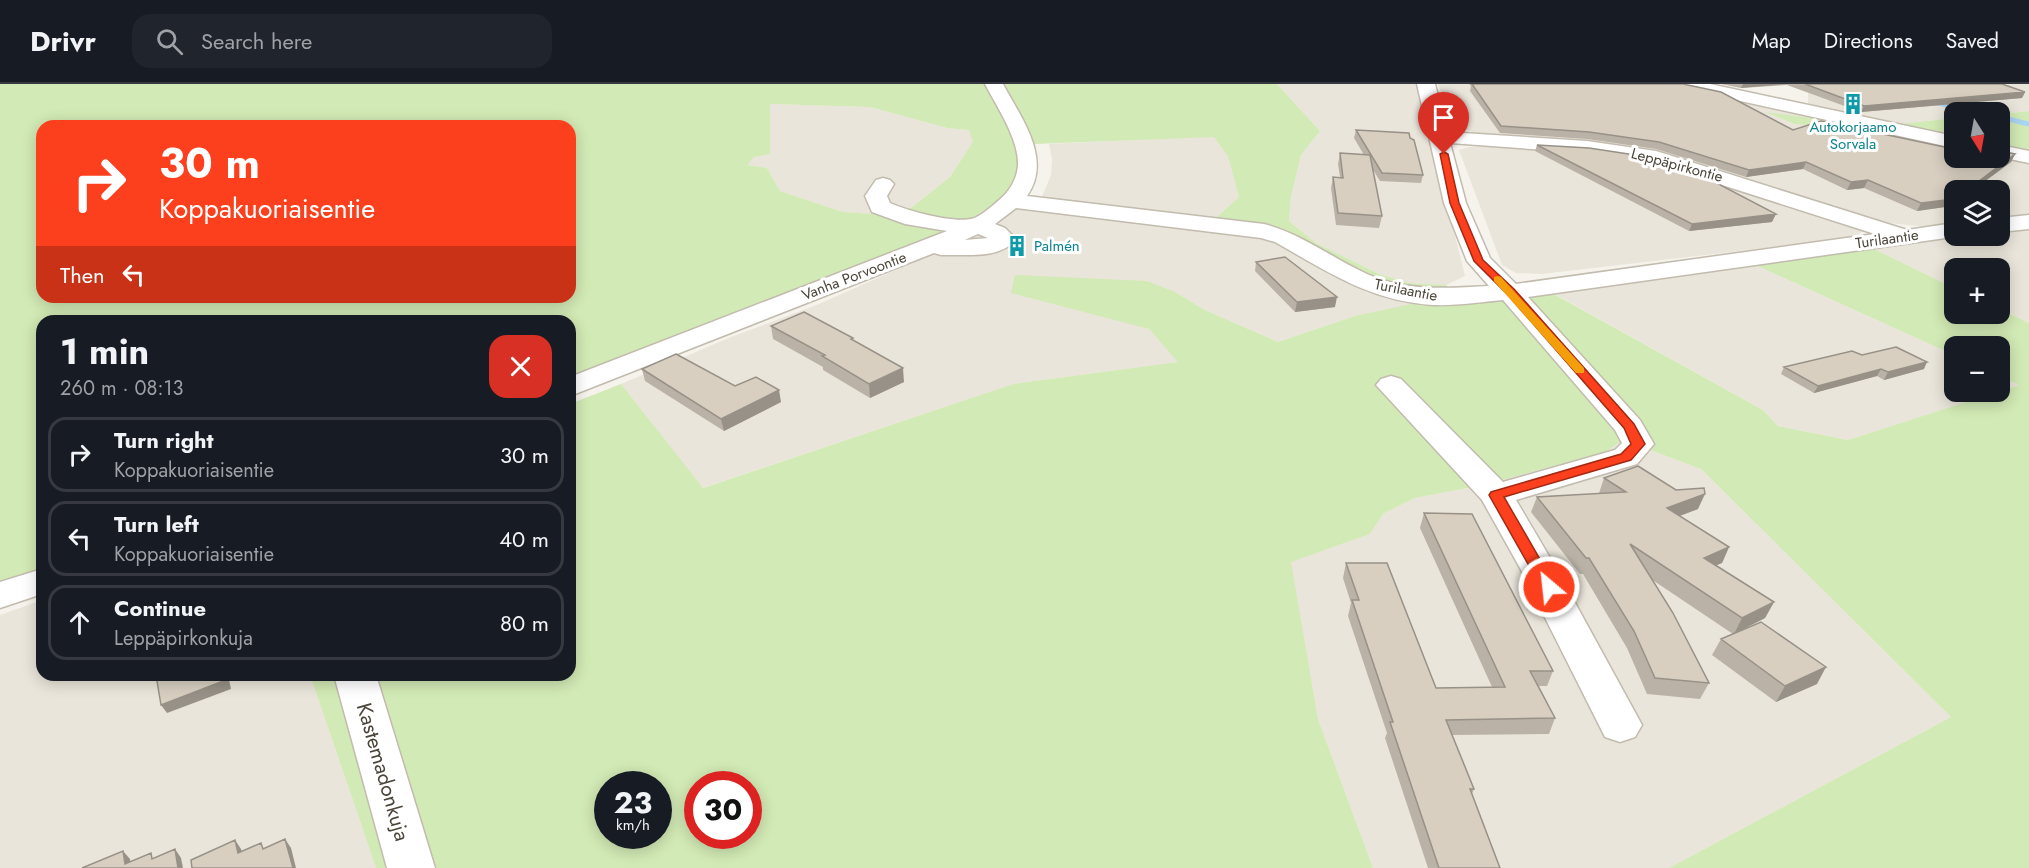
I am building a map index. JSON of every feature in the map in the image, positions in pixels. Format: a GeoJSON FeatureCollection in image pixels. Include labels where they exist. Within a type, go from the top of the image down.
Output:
{"type":"FeatureCollection","features":[{"type":"Feature","properties":{"kind":"street","name":"Vanha Porvoontie"},"geometry":{"type":"LineString","coordinates":[[576,385],[924,249],[974,226],[1012,201],[1019,195],[1025,182],[1028,165],[1015,123],[994,84]]}},
{"type":"Feature","properties":{"kind":"street"},"geometry":{"type":"LineString","coordinates":[[1426,84],[1455,203],[1479,261],[1510,292],[1629,427],[1638,444],[1626,457],[1496,495]]}},
{"type":"Feature","properties":{"kind":"street"},"geometry":{"type":"LineString","coordinates":[[1686,84],[1944,140]]}},
{"type":"Feature","properties":{"kind":"street"},"geometry":{"type":"LineString","coordinates":[[1701,97],[1761,102]]}},
{"type":"Feature","properties":{"kind":"street","name":"Leppäpirkontie"},"geometry":{"type":"LineString","coordinates":[[1440,137],[1587,147],[1656,157],[1906,236]]}},
{"type":"Feature","properties":{"kind":"street"},"geometry":{"type":"LineString","coordinates":[[2010,153],[2029,157]]}},
{"type":"Feature","properties":{"kind":"street"},"geometry":{"type":"LineString","coordinates":[[883,184],[876,196],[880,207],[890,212],[935,224],[974,226],[998,232],[1004,239],[990,246],[924,249]]}},
{"type":"Feature","properties":{"kind":"street","name":"Turilaantie"},"geometry":{"type":"LineString","coordinates":[[1012,201],[1264,231],[1283,237],[1359,280],[1385,289],[1434,297],[1510,292],[1944,231]]}},
{"type":"Feature","properties":{"kind":"street"},"geometry":{"type":"LineString","coordinates":[[2010,224],[2029,222]]}},
{"type":"Feature","properties":{"kind":"street"},"geometry":{"type":"LineString","coordinates":[[1391,385],[1496,495],[1538,568],[1620,725]]}},
{"type":"Feature","properties":{"kind":"street"},"geometry":{"type":"LineString","coordinates":[[0,595],[36,583]]}},
{"type":"Feature","properties":{"kind":"street","name":"Kastemadonkuja"},"geometry":{"type":"LineString","coordinates":[[357,681],[411,868]]}},
{"type":"Feature","properties":{"kind":"shaded area"},"geometry":{"type":"Polygon","coordinates":[[[1277,84],[1418,84],[1465,276],[1446,285],[1410,283],[1379,274],[1316,243],[1289,221],[1291,197],[1301,155],[1320,131],[1277,84]]]}},
{"type":"Feature","properties":{"kind":"shaded area"},"geometry":{"type":"Polygon","coordinates":[[[1438,84],[1684,84],[1944,138],[1944,168],[2010,168],[2010,151],[2029,155],[2029,217],[2010,220],[2010,180],[1944,180],[1944,226],[1926,227],[1890,223],[1645,149],[1477,134],[1454,125],[1438,84]]]}},
{"type":"Feature","properties":{"kind":"shaded area"},"geometry":{"type":"Polygon","coordinates":[[[1821,84],[2029,84],[2029,111],[2010,113],[2010,102],[1944,102],[1944,119],[1899,124],[1808,104],[1808,93],[1821,84]]]}},
{"type":"Feature","properties":{"kind":"shaded area"},"geometry":{"type":"Polygon","coordinates":[[[770,104],[870,107],[947,128],[969,130],[974,142],[950,177],[900,216],[843,212],[780,191],[767,168],[746,165],[754,157],[770,153],[770,104]]]}},
{"type":"Feature","properties":{"kind":"shaded area"},"geometry":{"type":"Polygon","coordinates":[[[1214,136],[1228,155],[1239,197],[1209,224],[1264,231],[1434,297],[1412,305],[1355,316],[1278,342],[1205,310],[1175,292],[1088,311],[1149,329],[1179,362],[1013,384],[702,488],[621,384],[731,337],[819,304],[952,245],[1023,202],[1039,204],[1051,175],[1052,160],[1049,144],[1214,136]]]}},
{"type":"Feature","properties":{"kind":"shaded area"},"geometry":{"type":"Polygon","coordinates":[[[1495,145],[1643,159],[1865,230],[1852,238],[1542,274],[1516,273],[1502,265],[1459,150],[1495,145]]]}},
{"type":"Feature","properties":{"kind":"shaded area"},"geometry":{"type":"Polygon","coordinates":[[[2029,229],[2029,323],[2010,314],[2010,258],[1944,258],[1944,283],[1870,247],[1944,239],[1944,246],[2010,246],[2010,231],[2029,229]]]}},
{"type":"Feature","properties":{"kind":"shaded area"},"geometry":{"type":"Polygon","coordinates":[[[1753,264],[1944,350],[1944,402],[1967,402],[1848,440],[1778,426],[1763,410],[1549,291],[1753,264]]]}},
{"type":"Feature","properties":{"kind":"shaded area"},"geometry":{"type":"Polygon","coordinates":[[[2010,380],[2020,385],[2010,388],[2010,380]]]}},
{"type":"Feature","properties":{"kind":"shaded area"},"geometry":{"type":"Polygon","coordinates":[[[1623,440],[1701,469],[1951,717],[1669,868],[1373,868],[1318,719],[1290,562],[1370,534],[1383,514],[1415,498],[1483,485],[1623,440]]]}},
{"type":"Feature","properties":{"kind":"shaded area"},"geometry":{"type":"Polygon","coordinates":[[[36,602],[36,681],[312,681],[376,868],[0,868],[0,615],[36,602]]]}},
{"type":"Feature","properties":{"kind":"green space"},"geometry":{"type":"Polygon","coordinates":[[[0,84],[986,84],[1016,144],[1019,168],[1016,183],[995,204],[962,224],[903,214],[950,177],[973,142],[969,130],[947,128],[870,107],[770,104],[770,154],[754,157],[747,165],[767,168],[780,191],[843,212],[888,215],[954,228],[576,374],[576,315],[36,315],[36,572],[0,585],[0,84]]]}},
{"type":"Feature","properties":{"kind":"green space"},"geometry":{"type":"Polygon","coordinates":[[[1005,84],[1277,84],[1320,131],[1301,155],[1291,197],[1289,221],[1316,243],[1379,274],[1410,283],[1446,285],[1460,297],[1541,287],[1763,410],[1778,426],[1848,440],[1966,402],[2010,402],[2010,388],[2019,385],[2010,381],[2010,336],[1944,336],[1944,350],[1753,264],[1870,247],[1944,283],[1944,324],[2010,324],[2010,314],[2029,323],[2029,868],[1669,868],[1951,717],[1701,469],[1623,440],[1605,452],[1483,485],[1415,498],[1383,514],[1370,534],[1291,562],[1318,719],[1373,868],[376,868],[312,681],[576,681],[576,402],[621,384],[703,488],[1013,384],[1178,362],[1149,329],[1011,293],[1015,275],[1147,281],[1175,292],[1205,310],[1278,342],[1355,316],[1421,302],[1288,244],[1209,224],[1239,197],[1228,156],[1214,137],[1034,144],[1005,84]]]}},
{"type":"Feature","properties":{"kind":"green space"},"geometry":{"type":"Polygon","coordinates":[[[1795,101],[1899,124],[1944,119],[1944,138],[1921,133],[1913,140],[1884,140],[1818,126],[1795,124],[1765,112],[1833,121],[1787,106],[1795,101]]]}},
{"type":"Feature","properties":{"kind":"green space"},"geometry":{"type":"Polygon","coordinates":[[[2029,111],[2029,155],[2010,151],[2010,113],[2029,111]]]}},
{"type":"Feature","properties":{"kind":"building"},"geometry":{"type":"Polygon","coordinates":[[[1472,84],[1683,84],[1721,92],[1793,130],[1821,121],[1944,147],[1944,168],[1996,168],[1980,180],[1944,180],[1944,200],[1921,203],[1868,180],[1851,182],[1806,162],[1749,170],[1659,142],[1589,132],[1501,126],[1472,84]]]}},
{"type":"Feature","properties":{"kind":"building"},"geometry":{"type":"Polygon","coordinates":[[[1805,84],[2002,84],[2025,92],[1864,106],[1805,84]]]}},
{"type":"Feature","properties":{"kind":"building"},"geometry":{"type":"Polygon","coordinates":[[[1356,130],[1409,133],[1410,138],[1414,140],[1423,175],[1382,173],[1356,130]]]}},
{"type":"Feature","properties":{"kind":"building"},"geometry":{"type":"Polygon","coordinates":[[[1537,145],[1589,148],[1655,158],[1710,175],[1703,176],[1776,214],[1692,224],[1537,145]]]}},
{"type":"Feature","properties":{"kind":"building"},"geometry":{"type":"Polygon","coordinates":[[[1340,153],[1370,155],[1382,216],[1338,213],[1333,177],[1343,178],[1340,153]]]}},
{"type":"Feature","properties":{"kind":"building"},"geometry":{"type":"Polygon","coordinates":[[[1285,257],[1337,297],[1297,302],[1256,262],[1285,257]]]}},
{"type":"Feature","properties":{"kind":"building"},"geometry":{"type":"Polygon","coordinates":[[[804,312],[903,368],[869,384],[822,356],[825,355],[771,326],[804,312]]]}},
{"type":"Feature","properties":{"kind":"building"},"geometry":{"type":"Polygon","coordinates":[[[1896,347],[1927,362],[1888,372],[1881,369],[1818,386],[1784,367],[1852,351],[1862,355],[1896,347]]]}},
{"type":"Feature","properties":{"kind":"building"},"geometry":{"type":"Polygon","coordinates":[[[676,354],[735,386],[756,377],[779,390],[721,419],[642,369],[676,354]]]}},
{"type":"Feature","properties":{"kind":"building"},"geometry":{"type":"Polygon","coordinates":[[[1638,466],[1676,490],[1704,488],[1705,494],[1667,508],[1729,547],[1704,558],[1774,602],[1742,618],[1630,544],[1673,613],[1709,683],[1655,678],[1634,631],[1589,558],[1586,558],[1537,497],[1626,492],[1604,478],[1638,466]]]}},
{"type":"Feature","properties":{"kind":"building"},"geometry":{"type":"Polygon","coordinates":[[[1424,513],[1472,514],[1553,671],[1530,671],[1555,718],[1446,720],[1474,789],[1470,789],[1500,868],[1439,868],[1352,600],[1359,600],[1346,563],[1387,563],[1436,688],[1505,687],[1424,513]]]}},
{"type":"Feature","properties":{"kind":"building"},"geometry":{"type":"Polygon","coordinates":[[[1761,622],[1826,667],[1785,686],[1721,639],[1761,622]]]}},
{"type":"Feature","properties":{"kind":"building"},"geometry":{"type":"Polygon","coordinates":[[[157,681],[223,681],[161,705],[157,681]]]}},
{"type":"Feature","properties":{"kind":"building"},"geometry":{"type":"Polygon","coordinates":[[[285,839],[293,868],[192,868],[191,860],[235,840],[238,853],[261,843],[263,849],[285,839]]]}},
{"type":"Feature","properties":{"kind":"building"},"geometry":{"type":"Polygon","coordinates":[[[175,849],[178,868],[82,868],[123,851],[125,864],[151,853],[152,859],[175,849]]]}},
{"type":"Feature","properties":{"kind":"waterway"},"geometry":{"type":"LineString","coordinates":[[1934,102],[1944,104]]}},
{"type":"Feature","properties":{"kind":"waterway"},"geometry":{"type":"LineString","coordinates":[[2010,119],[2029,124]]}},
{"type":"Feature","properties":{"kind":"slow traffic"},"geometry":{"type":"LineString","coordinates":[[1498,279],[1580,371]]}},
{"type":"Feature","properties":{"kind":"place","name":"Autokorjaamo Sorvala"},"geometry":{"type":"Point","coordinates":[1853,104]}},
{"type":"Feature","properties":{"kind":"place","name":"Palmén"},"geometry":{"type":"Point","coordinates":[1017,246]}},
{"type":"Feature","properties":{"kind":"route"},"geometry":{"type":"LineString","coordinates":[[1444,154],[1455,203],[1479,261],[1510,292],[1629,427],[1638,444],[1626,457],[1496,495],[1549,587]]}}]}
